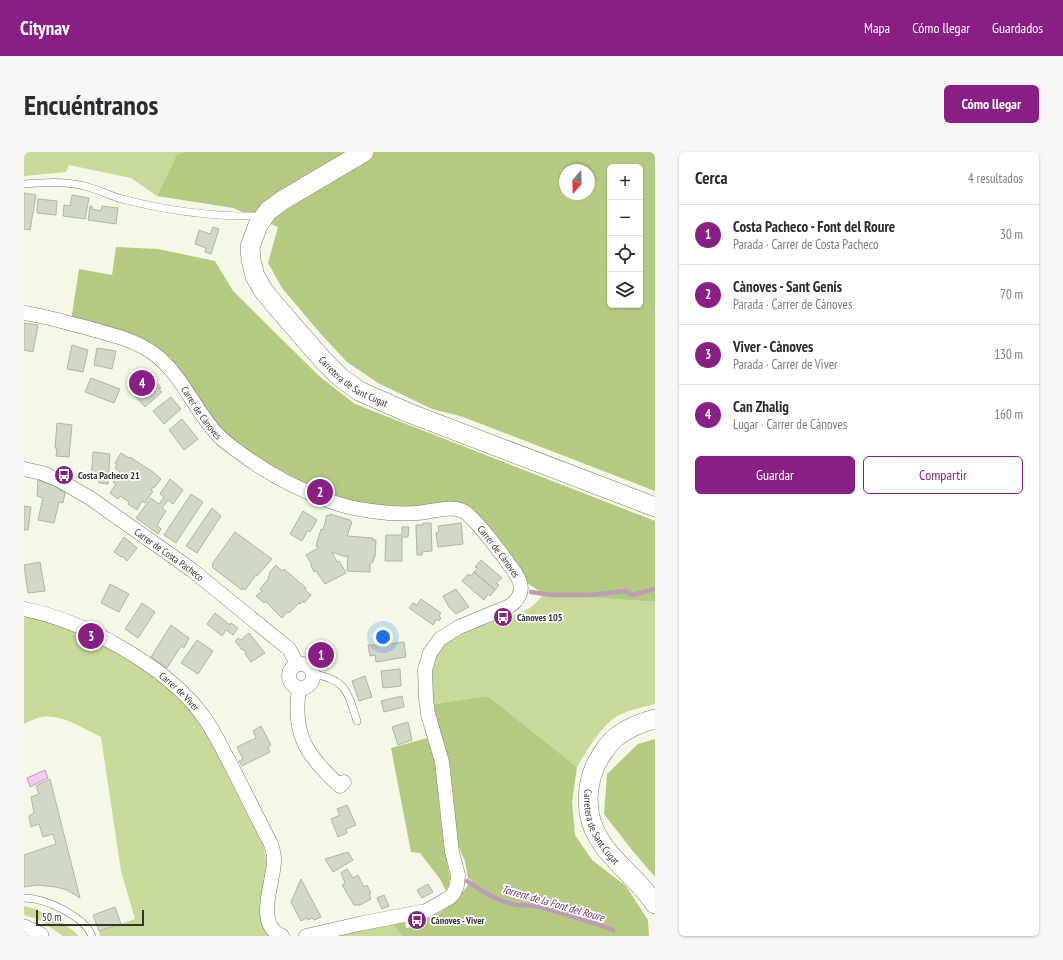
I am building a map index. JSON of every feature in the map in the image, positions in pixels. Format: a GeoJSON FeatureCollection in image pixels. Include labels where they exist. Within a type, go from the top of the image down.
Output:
{"type":"FeatureCollection","features":[{"type":"Feature","properties":{"kind":"main road","name":"Carretera de Sant Cugat"},"geometry":{"type":"LineString","coordinates":[[364,152],[283,200],[263,216],[250,247],[251,260],[255,276],[263,290],[322,359],[340,377],[359,391],[409,413],[655,507]]}},
{"type":"Feature","properties":{"kind":"main road","name":"Carretera de Sant Cugat"},"geometry":{"type":"LineString","coordinates":[[379,152],[290,206],[274,218],[265,230],[258,253],[264,276],[272,289],[334,360],[350,375],[362,383],[396,398],[655,498]]}},
{"type":"Feature","properties":{"kind":"main road","name":"Carretera de Sant Cugat"},"geometry":{"type":"LineString","coordinates":[[655,719],[633,727],[618,735],[601,755],[595,766],[588,788],[590,813],[595,832],[609,853],[655,904]]}},
{"type":"Feature","properties":{"kind":"main road","name":"Carretera de Sant Cugat"},"geometry":{"type":"LineString","coordinates":[[655,726],[640,732],[626,741],[614,752],[599,783],[598,808],[602,822],[609,835],[655,888]]}},
{"type":"Feature","properties":{"kind":"main road"},"geometry":{"type":"LineString","coordinates":[[24,929],[39,936]]}},
{"type":"Feature","properties":{"kind":"street","name":"Carrer de Cànoves"},"geometry":{"type":"LineString","coordinates":[[24,313],[59,320],[132,340],[144,347],[166,365],[181,383],[217,434],[227,443],[278,478],[327,501],[360,509],[390,513],[416,514],[450,509],[463,511],[473,519],[516,574],[520,582],[521,592],[519,597],[510,606],[459,627],[440,639],[430,653],[425,670],[428,714],[442,762],[452,852],[458,875],[454,893],[449,898],[426,912],[363,923],[306,936]]}},
{"type":"Feature","properties":{"kind":"street","name":"Carrer de Costa Pacheco"},"geometry":{"type":"LineString","coordinates":[[24,469],[42,473],[59,480],[90,498],[192,570],[290,648],[297,664]]}},
{"type":"Feature","properties":{"kind":"street","name":"Carrer de Viver"},"geometry":{"type":"LineString","coordinates":[[24,609],[58,618],[85,628],[140,659],[180,690],[201,713],[209,725],[271,844],[274,859],[267,903],[267,918],[274,931],[282,936]]}},
{"type":"Feature","properties":{"kind":"street"},"geometry":{"type":"LineString","coordinates":[[297,664],[309,667],[313,674],[310,685],[303,689],[299,689],[292,685],[288,677],[290,669],[297,664]]}},
{"type":"Feature","properties":{"kind":"street"},"geometry":{"type":"LineString","coordinates":[[299,689],[297,700],[300,735],[310,755],[322,770],[340,786],[344,782]]}},
{"type":"Feature","properties":{"kind":"lane"},"geometry":{"type":"LineString","coordinates":[[24,184],[58,182],[87,187],[122,199],[188,212],[213,215],[263,216]]}},
{"type":"Feature","properties":{"kind":"lane"},"geometry":{"type":"LineString","coordinates":[[313,674],[326,676],[346,689],[357,721]]}},
{"type":"Feature","properties":{"kind":"lane"},"geometry":{"type":"LineString","coordinates":[[24,898],[30,898],[65,910],[79,920],[92,936]]}},
{"type":"Feature","properties":{"kind":"green space"},"geometry":{"type":"Polygon","coordinates":[[[24,152],[185,152],[177,156],[157,196],[131,178],[69,165],[66,172],[24,176],[24,152]]]}},
{"type":"Feature","properties":{"kind":"green space"},"geometry":{"type":"Polygon","coordinates":[[[185,152],[655,152],[655,491],[460,416],[432,409],[378,383],[347,362],[282,288],[268,263],[278,227],[233,208],[157,196],[177,155],[185,152]]]}},
{"type":"Feature","properties":{"kind":"green space"},"geometry":{"type":"Polygon","coordinates":[[[116,247],[158,249],[215,261],[233,291],[319,376],[355,404],[655,521],[655,602],[544,594],[530,585],[516,571],[474,516],[343,501],[271,468],[243,449],[221,429],[177,369],[71,321],[79,269],[112,275],[116,247]]]}},
{"type":"Feature","properties":{"kind":"green space"},"geometry":{"type":"Polygon","coordinates":[[[544,594],[655,602],[655,704],[628,711],[614,718],[598,735],[577,767],[488,696],[434,704],[431,670],[436,655],[445,643],[470,629],[515,615],[528,609],[544,594]]]}},
{"type":"Feature","properties":{"kind":"green space"},"geometry":{"type":"Polygon","coordinates":[[[24,615],[35,617],[103,642],[176,691],[198,715],[263,842],[267,874],[262,923],[270,936],[100,936],[99,931],[135,919],[121,871],[101,737],[73,723],[57,718],[42,717],[24,724],[24,615]]]}},
{"type":"Feature","properties":{"kind":"green space"},"geometry":{"type":"Polygon","coordinates":[[[488,696],[577,767],[572,802],[575,835],[592,860],[626,886],[648,920],[649,936],[402,936],[393,924],[405,922],[406,928],[419,926],[418,920],[437,914],[450,906],[472,880],[468,879],[465,861],[457,843],[450,765],[438,727],[434,704],[488,696]]]}},
{"type":"Feature","properties":{"kind":"green space"},"geometry":{"type":"Polygon","coordinates":[[[427,738],[435,761],[438,777],[443,839],[450,878],[446,891],[440,879],[420,853],[411,852],[391,748],[427,738]]]}},
{"type":"Feature","properties":{"kind":"green space"},"geometry":{"type":"Polygon","coordinates":[[[655,739],[655,877],[604,814],[607,774],[638,744],[655,739]]]}},
{"type":"Feature","properties":{"kind":"green space"},"geometry":{"type":"Polygon","coordinates":[[[24,906],[53,917],[79,936],[63,936],[38,919],[24,915],[24,906]]]}},
{"type":"Feature","properties":{"kind":"green space"},"geometry":{"type":"Polygon","coordinates":[[[393,924],[402,936],[338,936],[393,924]]]}},
{"type":"Feature","properties":{"kind":"shaded area"},"geometry":{"type":"Polygon","coordinates":[[[45,770],[48,778],[30,787],[27,778],[45,770]]]}},
{"type":"Feature","properties":{"kind":"building"},"geometry":{"type":"Polygon","coordinates":[[[24,193],[36,195],[30,230],[24,229],[24,193]]]}},
{"type":"Feature","properties":{"kind":"building"},"geometry":{"type":"Polygon","coordinates":[[[72,195],[89,198],[85,219],[63,216],[64,205],[70,206],[72,195]]]}},
{"type":"Feature","properties":{"kind":"building"},"geometry":{"type":"Polygon","coordinates":[[[38,199],[57,201],[56,215],[37,213],[38,199]]]}},
{"type":"Feature","properties":{"kind":"building"},"geometry":{"type":"Polygon","coordinates":[[[90,206],[92,206],[92,209],[101,211],[102,206],[118,208],[116,224],[88,220],[90,206]]]}},
{"type":"Feature","properties":{"kind":"building"},"geometry":{"type":"Polygon","coordinates":[[[213,227],[219,229],[211,254],[205,252],[206,248],[195,244],[199,230],[210,234],[213,227]]]}},
{"type":"Feature","properties":{"kind":"building"},"geometry":{"type":"Polygon","coordinates":[[[24,323],[38,325],[33,352],[24,350],[24,323]]]}},
{"type":"Feature","properties":{"kind":"building"},"geometry":{"type":"Polygon","coordinates":[[[72,345],[88,350],[83,372],[67,369],[72,345]]]}},
{"type":"Feature","properties":{"kind":"building"},"geometry":{"type":"Polygon","coordinates":[[[97,348],[116,351],[112,369],[94,365],[97,348]]]}},
{"type":"Feature","properties":{"kind":"building"},"geometry":{"type":"Polygon","coordinates":[[[143,373],[146,376],[149,374],[154,380],[135,396],[129,389],[135,384],[133,382],[143,373]]]}},
{"type":"Feature","properties":{"kind":"building"},"geometry":{"type":"Polygon","coordinates":[[[91,378],[120,389],[114,403],[85,392],[91,378]]]}},
{"type":"Feature","properties":{"kind":"building"},"geometry":{"type":"Polygon","coordinates":[[[154,380],[161,388],[159,389],[162,392],[145,407],[135,396],[154,380]]]}},
{"type":"Feature","properties":{"kind":"building"},"geometry":{"type":"Polygon","coordinates":[[[171,397],[181,409],[164,424],[153,411],[171,397]]]}},
{"type":"Feature","properties":{"kind":"building"},"geometry":{"type":"Polygon","coordinates":[[[182,419],[198,439],[184,450],[169,430],[182,419]]]}},
{"type":"Feature","properties":{"kind":"building"},"geometry":{"type":"Polygon","coordinates":[[[57,423],[72,425],[69,457],[56,456],[57,448],[55,448],[57,423]]]}},
{"type":"Feature","properties":{"kind":"building"},"geometry":{"type":"Polygon","coordinates":[[[93,452],[110,454],[108,484],[99,483],[99,480],[91,480],[93,452]]]}},
{"type":"Feature","properties":{"kind":"building"},"geometry":{"type":"Polygon","coordinates":[[[121,453],[129,458],[130,457],[161,479],[151,490],[153,491],[145,503],[142,501],[137,510],[120,496],[118,499],[110,493],[116,484],[113,482],[120,472],[115,468],[117,464],[115,463],[121,453]]]}},
{"type":"Feature","properties":{"kind":"building"},"geometry":{"type":"Polygon","coordinates":[[[170,479],[183,490],[173,504],[168,500],[162,508],[166,511],[157,525],[161,529],[158,534],[136,518],[151,498],[159,504],[164,497],[160,494],[170,479]]]}},
{"type":"Feature","properties":{"kind":"building"},"geometry":{"type":"Polygon","coordinates":[[[38,480],[53,485],[65,493],[63,503],[59,502],[54,523],[38,520],[43,498],[37,496],[38,480]]]}},
{"type":"Feature","properties":{"kind":"building"},"geometry":{"type":"Polygon","coordinates":[[[191,494],[203,502],[176,543],[164,535],[191,494]]]}},
{"type":"Feature","properties":{"kind":"building"},"geometry":{"type":"Polygon","coordinates":[[[24,506],[31,507],[28,530],[24,530],[24,506]]]}},
{"type":"Feature","properties":{"kind":"building"},"geometry":{"type":"Polygon","coordinates":[[[212,508],[221,516],[197,553],[186,546],[212,508]]]}},
{"type":"Feature","properties":{"kind":"building"},"geometry":{"type":"Polygon","coordinates":[[[303,511],[317,520],[310,532],[308,530],[302,541],[290,534],[303,511]]]}},
{"type":"Feature","properties":{"kind":"building"},"geometry":{"type":"Polygon","coordinates":[[[330,514],[352,522],[347,536],[373,538],[373,540],[376,540],[375,557],[373,562],[370,564],[370,572],[347,571],[348,555],[346,557],[332,552],[337,562],[339,561],[346,573],[325,584],[316,571],[314,572],[306,555],[319,547],[316,546],[321,529],[323,530],[327,515],[330,516],[330,514]]]}},
{"type":"Feature","properties":{"kind":"building"},"geometry":{"type":"Polygon","coordinates":[[[423,523],[431,523],[432,551],[422,552],[422,555],[417,555],[416,525],[423,525],[423,523]]]}},
{"type":"Feature","properties":{"kind":"building"},"geometry":{"type":"Polygon","coordinates":[[[461,523],[463,544],[438,547],[436,533],[439,532],[438,526],[461,523]]]}},
{"type":"Feature","properties":{"kind":"building"},"geometry":{"type":"Polygon","coordinates":[[[402,527],[409,527],[408,537],[402,537],[402,561],[385,561],[386,535],[402,535],[402,527]]]}},
{"type":"Feature","properties":{"kind":"building"},"geometry":{"type":"Polygon","coordinates":[[[235,532],[272,559],[257,576],[256,575],[245,590],[243,588],[242,590],[212,567],[212,564],[235,532]]]}},
{"type":"Feature","properties":{"kind":"building"},"geometry":{"type":"Polygon","coordinates":[[[124,537],[137,548],[127,561],[122,556],[121,557],[114,552],[124,537]]]}},
{"type":"Feature","properties":{"kind":"building"},"geometry":{"type":"Polygon","coordinates":[[[481,560],[502,578],[496,583],[499,585],[495,590],[474,572],[478,568],[475,567],[481,560]]]}},
{"type":"Feature","properties":{"kind":"building"},"geometry":{"type":"Polygon","coordinates":[[[40,562],[45,591],[28,593],[24,565],[40,562]]]}},
{"type":"Feature","properties":{"kind":"building"},"geometry":{"type":"Polygon","coordinates":[[[276,565],[282,571],[284,569],[306,588],[305,590],[311,595],[304,603],[303,601],[300,604],[299,603],[282,618],[265,601],[264,603],[256,596],[262,591],[260,589],[269,578],[269,573],[276,565]]]}},
{"type":"Feature","properties":{"kind":"building"},"geometry":{"type":"Polygon","coordinates":[[[474,572],[495,590],[490,596],[488,594],[484,600],[462,581],[468,574],[471,576],[474,572]]]}},
{"type":"Feature","properties":{"kind":"building"},"geometry":{"type":"Polygon","coordinates":[[[110,584],[129,594],[119,612],[101,603],[110,584]]]}},
{"type":"Feature","properties":{"kind":"building"},"geometry":{"type":"Polygon","coordinates":[[[456,589],[469,607],[456,614],[449,607],[443,596],[456,589]]]}},
{"type":"Feature","properties":{"kind":"building"},"geometry":{"type":"Polygon","coordinates":[[[421,599],[441,613],[439,616],[441,618],[439,621],[437,619],[433,625],[409,608],[413,603],[417,605],[421,599]]]}},
{"type":"Feature","properties":{"kind":"building"},"geometry":{"type":"Polygon","coordinates":[[[142,603],[155,612],[138,638],[125,629],[142,603]]]}},
{"type":"Feature","properties":{"kind":"building"},"geometry":{"type":"Polygon","coordinates":[[[215,613],[230,625],[231,623],[238,628],[233,635],[226,630],[222,636],[207,624],[215,613]]]}},
{"type":"Feature","properties":{"kind":"building"},"geometry":{"type":"Polygon","coordinates":[[[171,625],[189,638],[184,648],[181,646],[167,668],[151,657],[171,625]]]}},
{"type":"Feature","properties":{"kind":"building"},"geometry":{"type":"Polygon","coordinates":[[[249,633],[265,653],[251,662],[243,649],[242,650],[235,641],[238,638],[241,640],[249,633]]]}},
{"type":"Feature","properties":{"kind":"building"},"geometry":{"type":"Polygon","coordinates":[[[197,640],[213,651],[198,674],[181,663],[197,640]]]}},
{"type":"Feature","properties":{"kind":"building"},"geometry":{"type":"Polygon","coordinates":[[[404,642],[406,657],[376,662],[375,655],[370,656],[368,645],[375,646],[404,642]]]}},
{"type":"Feature","properties":{"kind":"building"},"geometry":{"type":"Polygon","coordinates":[[[400,669],[401,686],[383,688],[381,671],[400,669]]]}},
{"type":"Feature","properties":{"kind":"building"},"geometry":{"type":"Polygon","coordinates":[[[365,676],[372,697],[359,701],[352,681],[365,676]]]}},
{"type":"Feature","properties":{"kind":"building"},"geometry":{"type":"Polygon","coordinates":[[[402,696],[404,707],[384,712],[381,701],[402,696]]]}},
{"type":"Feature","properties":{"kind":"building"},"geometry":{"type":"Polygon","coordinates":[[[408,722],[412,740],[398,745],[392,727],[408,722]]]}},
{"type":"Feature","properties":{"kind":"building"},"geometry":{"type":"Polygon","coordinates":[[[261,726],[271,745],[268,747],[270,752],[242,766],[239,761],[243,759],[237,747],[256,738],[253,731],[261,726]]]}},
{"type":"Feature","properties":{"kind":"building"},"geometry":{"type":"Polygon","coordinates":[[[50,779],[80,898],[67,890],[56,887],[37,885],[24,887],[24,855],[56,844],[53,834],[43,837],[39,824],[31,827],[29,816],[34,813],[31,797],[39,794],[36,786],[50,779]]]}},
{"type":"Feature","properties":{"kind":"building"},"geometry":{"type":"Polygon","coordinates":[[[347,805],[356,825],[346,829],[347,833],[338,837],[331,819],[340,815],[337,809],[347,805]]]}},
{"type":"Feature","properties":{"kind":"building"},"geometry":{"type":"Polygon","coordinates":[[[348,852],[353,860],[333,872],[325,859],[348,852]]]}},
{"type":"Feature","properties":{"kind":"building"},"geometry":{"type":"Polygon","coordinates":[[[347,869],[353,878],[358,875],[364,887],[367,885],[371,893],[369,894],[371,899],[360,905],[354,905],[342,885],[345,883],[341,873],[347,869]]]}},
{"type":"Feature","properties":{"kind":"building"},"geometry":{"type":"Polygon","coordinates":[[[301,879],[321,917],[314,920],[312,918],[308,920],[307,918],[301,921],[291,902],[301,879]]]}},
{"type":"Feature","properties":{"kind":"building"},"geometry":{"type":"Polygon","coordinates":[[[428,884],[433,892],[422,898],[417,890],[428,884]]]}},
{"type":"Feature","properties":{"kind":"building"},"geometry":{"type":"Polygon","coordinates":[[[384,895],[389,906],[382,909],[377,898],[384,895]]]}},
{"type":"Feature","properties":{"kind":"building"},"geometry":{"type":"Polygon","coordinates":[[[115,907],[121,924],[99,931],[93,915],[115,907]]]}},
{"type":"Feature","properties":{"kind":"waterway"},"geometry":{"type":"LineString","coordinates":[[531,592],[552,595],[591,595],[625,591],[632,595],[655,589]]}},
{"type":"Feature","properties":{"kind":"waterway","name":"Torrent de la Font del Roure"},"geometry":{"type":"LineString","coordinates":[[467,881],[500,900],[516,905],[540,907],[613,930]]}},
{"type":"Feature","properties":{"kind":"place","name":"Can Zhalig"},"geometry":{"type":"Point","coordinates":[142,383]}},
{"type":"Feature","properties":{"kind":"place","name":"Costa Pacheco 21"},"geometry":{"type":"Point","coordinates":[64,475]}},
{"type":"Feature","properties":{"kind":"place","name":"Cànoves - Sant Genís"},"geometry":{"type":"Point","coordinates":[320,492]}},
{"type":"Feature","properties":{"kind":"place","name":"Cànoves 105"},"geometry":{"type":"Point","coordinates":[503,617]}},
{"type":"Feature","properties":{"kind":"place","name":"Viver - Cànoves"},"geometry":{"type":"Point","coordinates":[91,636]}},
{"type":"Feature","properties":{"kind":"place","name":"Costa Pacheco - Font del Roure"},"geometry":{"type":"Point","coordinates":[321,655]}},
{"type":"Feature","properties":{"kind":"place","name":"Cànoves - Viver"},"geometry":{"type":"Point","coordinates":[417,920]}}]}
